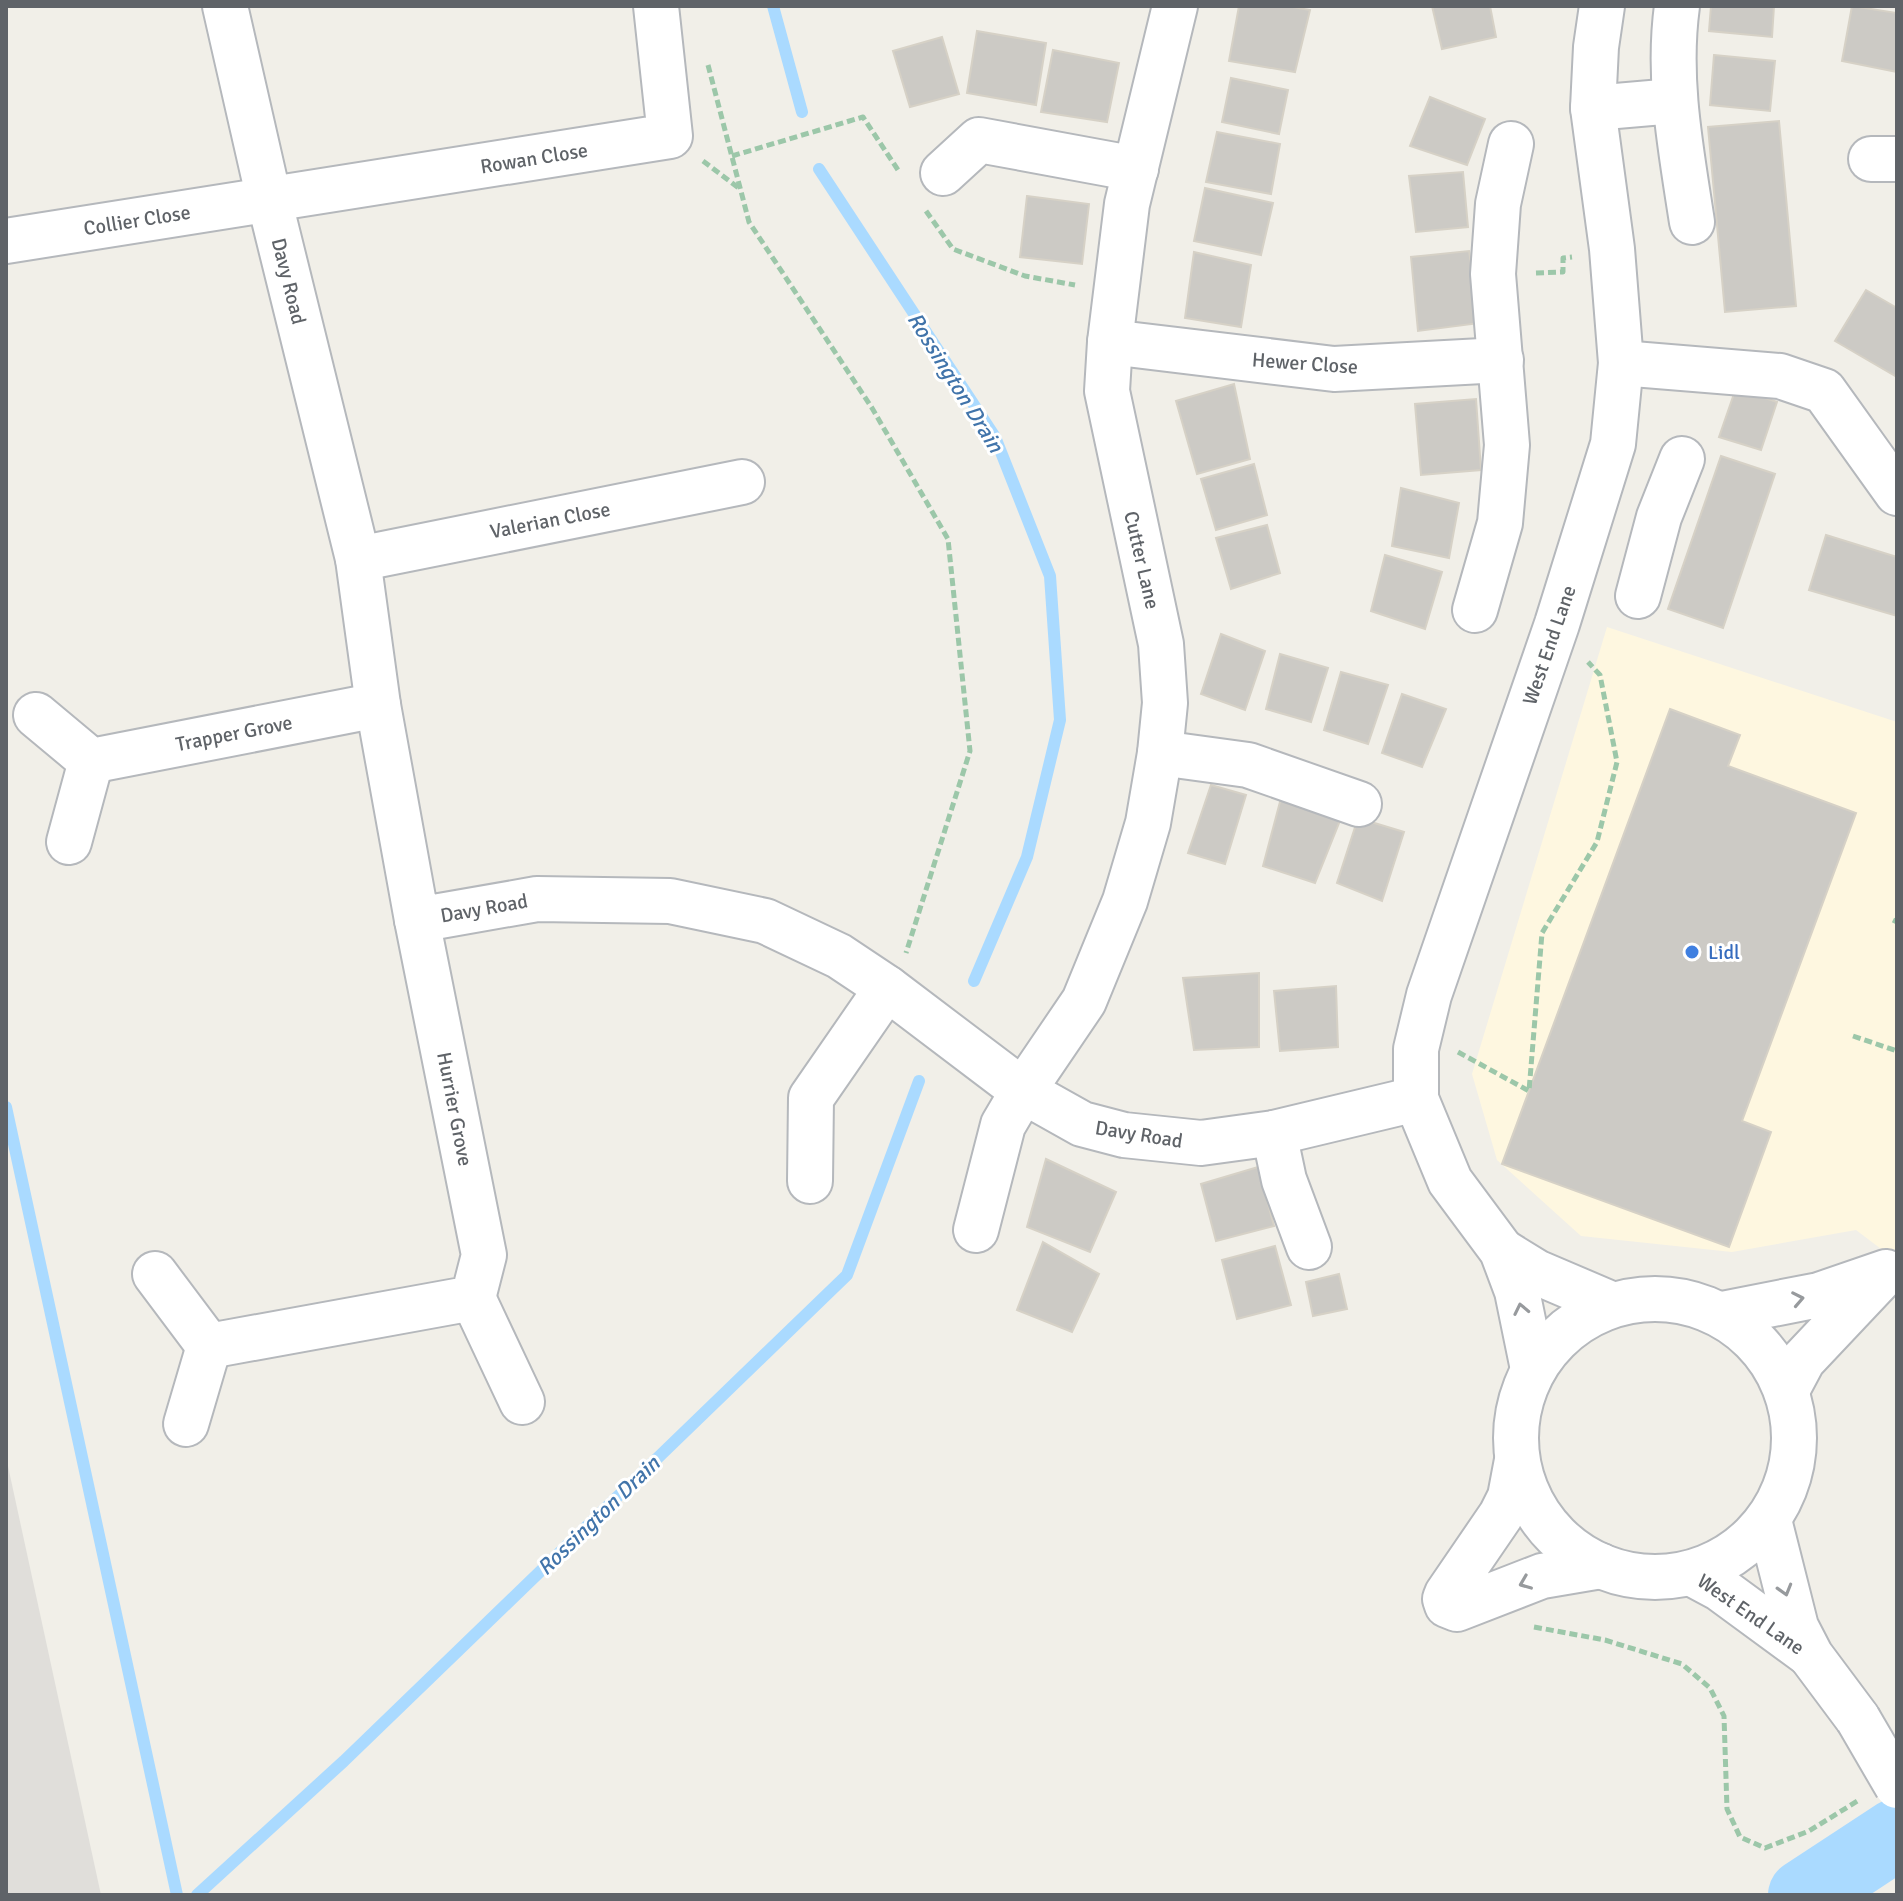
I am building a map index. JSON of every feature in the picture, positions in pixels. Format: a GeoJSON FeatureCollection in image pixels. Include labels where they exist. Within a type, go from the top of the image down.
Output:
{"type":"FeatureCollection","features":[{"type":"Feature","properties":{"kind":"street","name":"Davy Road"},"geometry":{"type":"LineString","coordinates":[[225,6],[358,559],[378,705],[417,920],[537,899],[670,901],[765,921],[839,956],[887,988],[1023,1091],[1082,1124],[1124,1135],[1201,1143],[1274,1133],[1416,1099]]}},
{"type":"Feature","properties":{"kind":"street","name":"Rowan Close"},"geometry":{"type":"LineString","coordinates":[[269,199],[670,136],[656,6]]}},
{"type":"Feature","properties":{"kind":"street","name":"Cutter Lane"},"geometry":{"type":"LineString","coordinates":[[976,1230],[1003,1125],[1084,1001],[1119,916],[1148,823],[1160,753],[1165,703],[1161,644],[1107,391],[1127,204],[1175,6]]}},
{"type":"Feature","properties":{"kind":"street","name":"West End Lane"},"geometry":{"type":"LineString","coordinates":[[1533,1369],[1517,1291],[1502,1251],[1450,1181],[1416,1099],[1416,1049],[1429,995],[1557,624],[1613,444],[1621,363],[1612,249],[1593,108],[1602,6]]}},
{"type":"Feature","properties":{"kind":"street"},"geometry":{"type":"LineString","coordinates":[[1677,6],[1672,41],[1674,101],[1692,222]]}},
{"type":"Feature","properties":{"kind":"street"},"geometry":{"type":"LineString","coordinates":[[1593,108],[1674,101]]}},
{"type":"Feature","properties":{"kind":"street"},"geometry":{"type":"LineString","coordinates":[[925,189],[979,140],[1136,169]]}},
{"type":"Feature","properties":{"kind":"street"},"geometry":{"type":"LineString","coordinates":[[1475,610],[1500,523],[1507,445],[1493,274],[1498,204],[1511,144]]}},
{"type":"Feature","properties":{"kind":"street","name":"Collier Close"},"geometry":{"type":"LineString","coordinates":[[6,241],[269,199]]}},
{"type":"Feature","properties":{"kind":"street","name":"Hewer Close"},"geometry":{"type":"LineString","coordinates":[[1110,342],[1334,369],[1501,360]]}},
{"type":"Feature","properties":{"kind":"street"},"geometry":{"type":"LineString","coordinates":[[1621,363],[1780,376],[1824,391],[1897,493]]}},
{"type":"Feature","properties":{"kind":"street"},"geometry":{"type":"LineString","coordinates":[[1638,596],[1659,517],[1682,459]]}},
{"type":"Feature","properties":{"kind":"street","name":"Valerian Close"},"geometry":{"type":"LineString","coordinates":[[358,559],[742,482]]}},
{"type":"Feature","properties":{"kind":"street"},"geometry":{"type":"LineString","coordinates":[[1597,500],[1659,517]]}},
{"type":"Feature","properties":{"kind":"street","name":"Trapper Grove"},"geometry":{"type":"LineString","coordinates":[[91,761],[378,705]]}},
{"type":"Feature","properties":{"kind":"street"},"geometry":{"type":"LineString","coordinates":[[36,715],[91,761],[69,842]]}},
{"type":"Feature","properties":{"kind":"street"},"geometry":{"type":"LineString","coordinates":[[1160,753],[1248,765],[1359,804]]}},
{"type":"Feature","properties":{"kind":"street","name":"Hurrier Grove"},"geometry":{"type":"LineString","coordinates":[[417,920],[484,1255],[473,1298]]}},
{"type":"Feature","properties":{"kind":"street"},"geometry":{"type":"LineString","coordinates":[[810,1181],[811,1098],[887,988]]}},
{"type":"Feature","properties":{"kind":"street"},"geometry":{"type":"LineString","coordinates":[[1274,1133],[1284,1180],[1309,1247]]}},
{"type":"Feature","properties":{"kind":"street","name":"West End Lane"},"geometry":{"type":"LineString","coordinates":[[1502,1251],[1536,1272],[1611,1304]]}},
{"type":"Feature","properties":{"kind":"street"},"geometry":{"type":"LineString","coordinates":[[1722,1314],[1819,1295],[1891,1268]]}},
{"type":"Feature","properties":{"kind":"street"},"geometry":{"type":"LineString","coordinates":[[1787,1390],[1803,1360],[1891,1268]]}},
{"type":"Feature","properties":{"kind":"street"},"geometry":{"type":"LineString","coordinates":[[155,1274],[209,1346]]}},
{"type":"Feature","properties":{"kind":"street"},"geometry":{"type":"LineString","coordinates":[[209,1346],[473,1298],[522,1402]]}},
{"type":"Feature","properties":{"kind":"street","name":"West End Lane"},"geometry":{"type":"LineString","coordinates":[[1667,1298],[1722,1314],[1765,1350],[1787,1390],[1796,1435],[1794,1450],[1789,1480],[1769,1520],[1736,1552],[1691,1573],[1647,1577],[1601,1566],[1561,1541],[1532,1504],[1517,1460],[1517,1413],[1533,1369],[1562,1333],[1611,1304],[1667,1298]]}},
{"type":"Feature","properties":{"kind":"street"},"geometry":{"type":"LineString","coordinates":[[186,1424],[209,1346]]}},
{"type":"Feature","properties":{"kind":"street"},"geometry":{"type":"LineString","coordinates":[[1517,1460],[1510,1497],[1447,1594],[1447,1605],[1457,1609],[1542,1576],[1601,1566]]}},
{"type":"Feature","properties":{"kind":"street","name":"West End Lane"},"geometry":{"type":"LineString","coordinates":[[1769,1520],[1796,1627],[1811,1656],[1858,1719],[1882,1791]]}},
{"type":"Feature","properties":{"kind":"street","name":"West End Lane"},"geometry":{"type":"LineString","coordinates":[[1691,1573],[1719,1588],[1811,1656]]}},
{"type":"Feature","properties":{"kind":"path"},"geometry":{"type":"LineString","coordinates":[[704,51],[749,222],[872,408],[948,539],[970,751],[902,966],[887,988]]}},
{"type":"Feature","properties":{"kind":"path"},"geometry":{"type":"LineString","coordinates":[[732,156],[863,117],[925,189],[953,249],[1025,276],[1116,292]]}},
{"type":"Feature","properties":{"kind":"path"},"geometry":{"type":"LineString","coordinates":[[1493,274],[1563,272],[1563,258],[1612,249]]}},
{"type":"Feature","properties":{"kind":"path"},"geometry":{"type":"LineString","coordinates":[[1420,1032],[1529,1091],[1542,933],[1597,842],[1617,762],[1600,675],[1557,624]]}},
{"type":"Feature","properties":{"kind":"path"},"geometry":{"type":"LineString","coordinates":[[1853,1036],[1897,1051]]}},
{"type":"Feature","properties":{"kind":"path"},"geometry":{"type":"LineString","coordinates":[[1525,1627],[1605,1640],[1682,1664],[1710,1688],[1724,1716],[1727,1809],[1740,1837],[1765,1848],[1809,1831],[1882,1791]]}},
{"type":"Feature","properties":{"kind":"shaded area"},"geometry":{"type":"Polygon","coordinates":[[[1607,627],[1897,722],[1897,1261],[1856,1230],[1732,1252],[1581,1236],[1497,1160],[1472,1074],[1607,627]]]}},
{"type":"Feature","properties":{"kind":"shaded area"},"geometry":{"type":"Polygon","coordinates":[[[6,1457],[101,1895],[6,1895],[6,1457]]]}},
{"type":"Feature","properties":{"kind":"building"},"geometry":{"type":"Polygon","coordinates":[[[1239,6],[1287,6],[1310,10],[1295,72],[1229,61],[1239,6]]]}},
{"type":"Feature","properties":{"kind":"building"},"geometry":{"type":"Polygon","coordinates":[[[1432,6],[1490,6],[1496,37],[1442,49],[1432,6]]]}},
{"type":"Feature","properties":{"kind":"building"},"geometry":{"type":"Polygon","coordinates":[[[1711,6],[1774,6],[1772,37],[1709,31],[1711,6]]]}},
{"type":"Feature","properties":{"kind":"building"},"geometry":{"type":"Polygon","coordinates":[[[1852,6],[1897,13],[1897,72],[1842,61],[1852,6]]]}},
{"type":"Feature","properties":{"kind":"building"},"geometry":{"type":"Polygon","coordinates":[[[977,31],[1046,43],[1036,105],[967,93],[977,31]]]}},
{"type":"Feature","properties":{"kind":"building"},"geometry":{"type":"Polygon","coordinates":[[[942,37],[959,94],[910,107],[893,51],[942,37]]]}},
{"type":"Feature","properties":{"kind":"building"},"geometry":{"type":"Polygon","coordinates":[[[1053,50],[1119,63],[1107,122],[1041,112],[1053,50]]]}},
{"type":"Feature","properties":{"kind":"building"},"geometry":{"type":"Polygon","coordinates":[[[1714,55],[1775,61],[1770,111],[1710,105],[1714,55]]]}},
{"type":"Feature","properties":{"kind":"building"},"geometry":{"type":"Polygon","coordinates":[[[1231,78],[1288,90],[1279,134],[1222,122],[1231,78]]]}},
{"type":"Feature","properties":{"kind":"building"},"geometry":{"type":"Polygon","coordinates":[[[1430,97],[1485,119],[1467,165],[1410,146],[1430,97]]]}},
{"type":"Feature","properties":{"kind":"building"},"geometry":{"type":"Polygon","coordinates":[[[1779,121],[1796,306],[1725,312],[1708,127],[1779,121]]]}},
{"type":"Feature","properties":{"kind":"building"},"geometry":{"type":"Polygon","coordinates":[[[1217,132],[1280,144],[1271,194],[1206,182],[1217,132]]]}},
{"type":"Feature","properties":{"kind":"building"},"geometry":{"type":"Polygon","coordinates":[[[1463,172],[1468,227],[1416,232],[1409,176],[1463,172]]]}},
{"type":"Feature","properties":{"kind":"building"},"geometry":{"type":"Polygon","coordinates":[[[1205,188],[1273,203],[1261,255],[1194,241],[1205,188]]]}},
{"type":"Feature","properties":{"kind":"building"},"geometry":{"type":"Polygon","coordinates":[[[1027,196],[1089,204],[1082,264],[1020,257],[1027,196]]]}},
{"type":"Feature","properties":{"kind":"building"},"geometry":{"type":"Polygon","coordinates":[[[1469,251],[1480,323],[1418,331],[1411,257],[1469,251]]]}},
{"type":"Feature","properties":{"kind":"building"},"geometry":{"type":"Polygon","coordinates":[[[1194,252],[1251,265],[1241,327],[1185,318],[1194,252]]]}},
{"type":"Feature","properties":{"kind":"building"},"geometry":{"type":"Polygon","coordinates":[[[1866,290],[1897,308],[1897,377],[1835,341],[1866,290]]]}},
{"type":"Feature","properties":{"kind":"building"},"geometry":{"type":"Polygon","coordinates":[[[1234,384],[1250,459],[1197,474],[1176,401],[1234,384]]]}},
{"type":"Feature","properties":{"kind":"building"},"geometry":{"type":"Polygon","coordinates":[[[1736,388],[1777,402],[1761,450],[1719,437],[1736,388]]]}},
{"type":"Feature","properties":{"kind":"building"},"geometry":{"type":"Polygon","coordinates":[[[1476,399],[1481,470],[1421,475],[1415,404],[1476,399]]]}},
{"type":"Feature","properties":{"kind":"building"},"geometry":{"type":"Polygon","coordinates":[[[1721,456],[1775,474],[1723,628],[1668,609],[1721,456]]]}},
{"type":"Feature","properties":{"kind":"building"},"geometry":{"type":"Polygon","coordinates":[[[1254,464],[1267,515],[1216,530],[1201,479],[1254,464]]]}},
{"type":"Feature","properties":{"kind":"building"},"geometry":{"type":"Polygon","coordinates":[[[1401,488],[1459,503],[1449,558],[1392,546],[1401,488]]]}},
{"type":"Feature","properties":{"kind":"building"},"geometry":{"type":"Polygon","coordinates":[[[1267,525],[1280,573],[1231,589],[1216,538],[1267,525]]]}},
{"type":"Feature","properties":{"kind":"building"},"geometry":{"type":"Polygon","coordinates":[[[1826,535],[1897,557],[1897,616],[1809,590],[1826,535]]]}},
{"type":"Feature","properties":{"kind":"building"},"geometry":{"type":"Polygon","coordinates":[[[1385,555],[1442,572],[1425,629],[1371,611],[1385,555]]]}},
{"type":"Feature","properties":{"kind":"building"},"geometry":{"type":"Polygon","coordinates":[[[1221,634],[1265,651],[1245,710],[1201,694],[1221,634]]]}},
{"type":"Feature","properties":{"kind":"building"},"geometry":{"type":"Polygon","coordinates":[[[1280,654],[1328,668],[1311,722],[1266,709],[1280,654]]]}},
{"type":"Feature","properties":{"kind":"building"},"geometry":{"type":"Polygon","coordinates":[[[1341,672],[1388,685],[1368,744],[1324,730],[1341,672]]]}},
{"type":"Feature","properties":{"kind":"building"},"geometry":{"type":"Polygon","coordinates":[[[1402,694],[1446,709],[1422,767],[1382,753],[1402,694]]]}},
{"type":"Feature","properties":{"kind":"building","name":"Lidl"},"geometry":{"type":"Polygon","coordinates":[[[1670,709],[1740,735],[1728,766],[1856,813],[1742,1121],[1771,1132],[1729,1247],[1502,1164],[1670,709]]]}},
{"type":"Feature","properties":{"kind":"building"},"geometry":{"type":"Polygon","coordinates":[[[1211,785],[1246,795],[1225,864],[1188,853],[1211,785]]]}},
{"type":"Feature","properties":{"kind":"building"},"geometry":{"type":"Polygon","coordinates":[[[1281,798],[1341,818],[1315,883],[1263,866],[1281,798]]]}},
{"type":"Feature","properties":{"kind":"building"},"geometry":{"type":"Polygon","coordinates":[[[1358,818],[1404,832],[1382,901],[1337,883],[1358,818]]]}},
{"type":"Feature","properties":{"kind":"building"},"geometry":{"type":"Polygon","coordinates":[[[1259,973],[1259,1047],[1194,1050],[1183,978],[1259,973]]]}},
{"type":"Feature","properties":{"kind":"building"},"geometry":{"type":"Polygon","coordinates":[[[1336,986],[1338,1047],[1280,1051],[1274,991],[1336,986]]]}},
{"type":"Feature","properties":{"kind":"building"},"geometry":{"type":"Polygon","coordinates":[[[1046,1159],[1116,1192],[1090,1252],[1027,1227],[1046,1159]]]}},
{"type":"Feature","properties":{"kind":"building"},"geometry":{"type":"Polygon","coordinates":[[[1258,1167],[1274,1226],[1216,1241],[1201,1184],[1258,1167]]]}},
{"type":"Feature","properties":{"kind":"building"},"geometry":{"type":"Polygon","coordinates":[[[1043,1242],[1099,1274],[1072,1332],[1017,1310],[1043,1242]]]}},
{"type":"Feature","properties":{"kind":"building"},"geometry":{"type":"Polygon","coordinates":[[[1275,1246],[1291,1305],[1237,1319],[1222,1260],[1275,1246]]]}},
{"type":"Feature","properties":{"kind":"building"},"geometry":{"type":"Polygon","coordinates":[[[1339,1274],[1347,1309],[1313,1316],[1306,1282],[1339,1274]]]}},
{"type":"Feature","properties":{"kind":"waterway","name":"Rossington Drain"},"geometry":{"type":"LineString","coordinates":[[773,6],[802,112]]}},
{"type":"Feature","properties":{"kind":"waterway","name":"Rossington Drain"},"geometry":{"type":"LineString","coordinates":[[819,169],[995,437],[1050,576],[1060,720],[1027,857],[974,981]]}},
{"type":"Feature","properties":{"kind":"waterway","name":"Rossington Drain"},"geometry":{"type":"LineString","coordinates":[[197,1895],[344,1761],[847,1275],[919,1081]]}},
{"type":"Feature","properties":{"kind":"waterway"},"geometry":{"type":"LineString","coordinates":[[6,1107],[177,1895]]}},
{"type":"Feature","properties":{"kind":"waterway"},"geometry":{"type":"LineString","coordinates":[[1804,1895],[1897,1834]]}},
{"type":"Feature","properties":{"kind":"place","name":"Lidl"},"geometry":{"type":"Point","coordinates":[1692,952]}}]}
